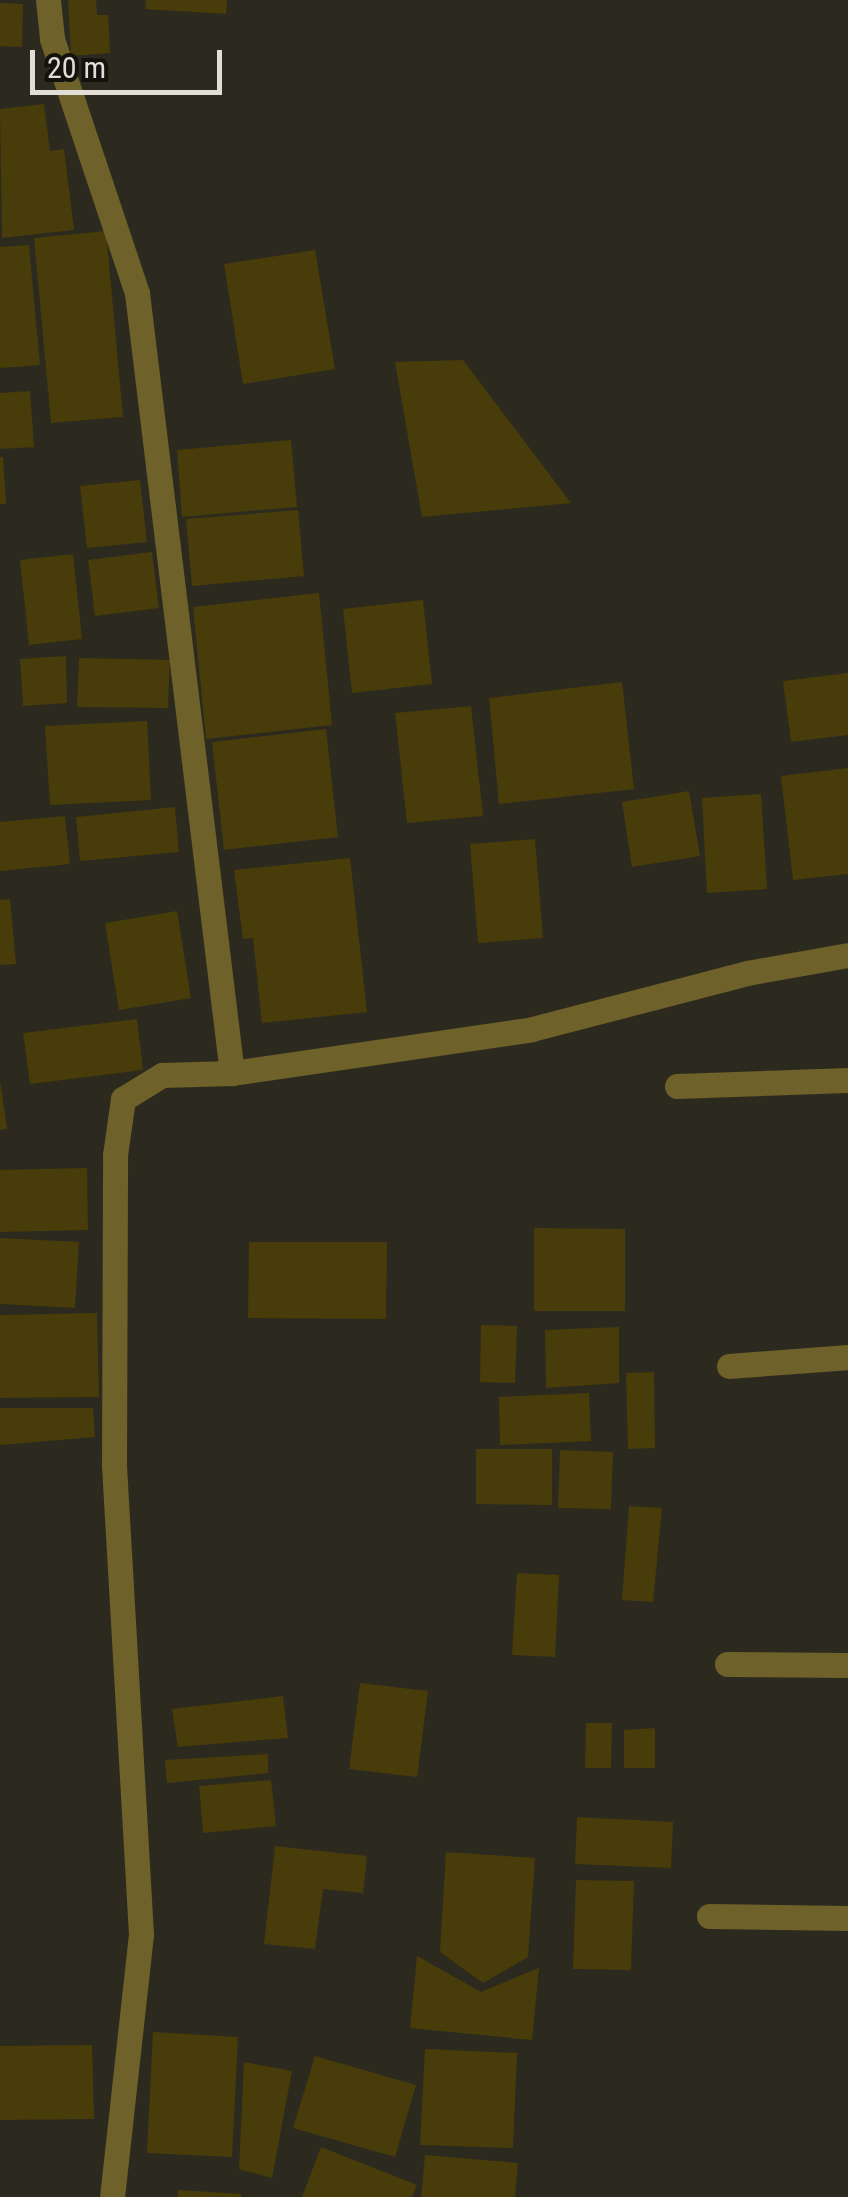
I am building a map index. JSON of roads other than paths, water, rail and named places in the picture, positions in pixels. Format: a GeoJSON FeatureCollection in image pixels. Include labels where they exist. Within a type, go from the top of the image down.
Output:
{"type":"FeatureCollection","features":[{"type":"Feature","properties":{"kind":"street"},"geometry":{"type":"LineString","coordinates":[[48,0],[52,39],[136,293],[232,1073]]}},
{"type":"Feature","properties":{"kind":"street"},"geometry":{"type":"LineString","coordinates":[[112,2197],[142,1934],[114,1464],[115,1154],[123,1099],[162,1075],[232,1073],[532,1028],[747,974],[848,955]]}},
{"type":"Feature","properties":{"kind":"street"},"geometry":{"type":"LineString","coordinates":[[677,1086],[848,1080]]}},
{"type":"Feature","properties":{"kind":"street"},"geometry":{"type":"LineString","coordinates":[[729,1366],[848,1356]]}},
{"type":"Feature","properties":{"kind":"street"},"geometry":{"type":"LineString","coordinates":[[727,1664],[848,1665]]}},
{"type":"Feature","properties":{"kind":"street"},"geometry":{"type":"LineString","coordinates":[[708,1916],[848,1918]]}}]}
